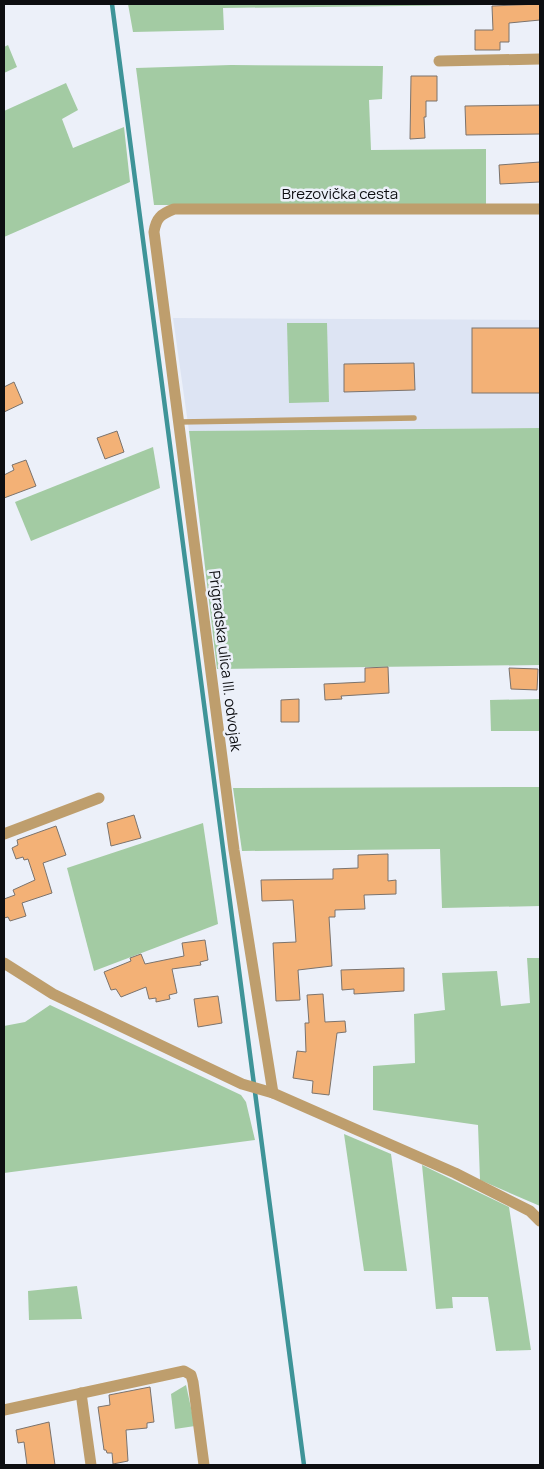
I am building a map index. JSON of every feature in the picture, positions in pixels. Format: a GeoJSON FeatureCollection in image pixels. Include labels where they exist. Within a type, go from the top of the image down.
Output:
{"type":"FeatureCollection","features":[{"type":"Feature","properties":{"kind":"street"},"geometry":{"type":"LineString","coordinates":[[438,61],[540,59]]}},
{"type":"Feature","properties":{"kind":"street","name":"Brezovička cesta"},"geometry":{"type":"LineString","coordinates":[[154,232],[156,221],[161,214],[174,208],[540,209]]}},
{"type":"Feature","properties":{"kind":"street","name":"Prigradska ulica III. odvojak"},"geometry":{"type":"LineString","coordinates":[[154,232],[268,1091]]}},
{"type":"Feature","properties":{"kind":"street"},"geometry":{"type":"LineString","coordinates":[[4,834],[99,798]]}},
{"type":"Feature","properties":{"kind":"street"},"geometry":{"type":"LineString","coordinates":[[4,963],[53,994],[242,1084],[268,1091],[455,1173],[530,1211],[540,1221]]}},
{"type":"Feature","properties":{"kind":"street"},"geometry":{"type":"LineString","coordinates":[[4,1410],[184,1371],[191,1375],[204,1465]]}},
{"type":"Feature","properties":{"kind":"street"},"geometry":{"type":"LineString","coordinates":[[81,1393],[91,1465]]}},
{"type":"Feature","properties":{"kind":"lane"},"geometry":{"type":"LineString","coordinates":[[179,422],[414,418]]}},
{"type":"Feature","properties":{"kind":"shaded area"},"geometry":{"type":"Polygon","coordinates":[[[173,318],[540,320],[540,428],[189,431],[173,318]]]}},
{"type":"Feature","properties":{"kind":"green space"},"geometry":{"type":"Polygon","coordinates":[[[128,4],[485,5],[223,8],[224,30],[133,32],[128,4]]]}},
{"type":"Feature","properties":{"kind":"green space"},"geometry":{"type":"Polygon","coordinates":[[[8,45],[17,67],[4,73],[4,47],[8,45]]]}},
{"type":"Feature","properties":{"kind":"green space"},"geometry":{"type":"Polygon","coordinates":[[[231,65],[383,66],[382,99],[369,100],[371,150],[486,149],[486,204],[154,205],[136,68],[231,65]]]}},
{"type":"Feature","properties":{"kind":"green space"},"geometry":{"type":"Polygon","coordinates":[[[66,83],[78,110],[62,119],[73,148],[124,127],[130,182],[4,237],[4,111],[66,83]]]}},
{"type":"Feature","properties":{"kind":"green space"},"geometry":{"type":"Polygon","coordinates":[[[287,323],[327,323],[329,402],[289,403],[287,323]]]}},
{"type":"Feature","properties":{"kind":"green space"},"geometry":{"type":"Polygon","coordinates":[[[540,428],[540,665],[217,669],[189,431],[540,428]]]}},
{"type":"Feature","properties":{"kind":"green space"},"geometry":{"type":"Polygon","coordinates":[[[153,447],[160,488],[31,541],[15,502],[153,447]]]}},
{"type":"Feature","properties":{"kind":"green space"},"geometry":{"type":"Polygon","coordinates":[[[540,699],[540,731],[491,731],[490,700],[540,699]]]}},
{"type":"Feature","properties":{"kind":"green space"},"geometry":{"type":"Polygon","coordinates":[[[540,787],[540,906],[442,908],[440,849],[242,851],[233,788],[540,787]]]}},
{"type":"Feature","properties":{"kind":"green space"},"geometry":{"type":"Polygon","coordinates":[[[203,823],[218,924],[94,971],[67,868],[203,823]]]}},
{"type":"Feature","properties":{"kind":"green space"},"geometry":{"type":"Polygon","coordinates":[[[527,958],[540,958],[540,1206],[480,1180],[478,1125],[373,1110],[373,1066],[415,1063],[414,1014],[445,1010],[442,973],[497,971],[501,1006],[530,1003],[527,958]]]}},
{"type":"Feature","properties":{"kind":"green space"},"geometry":{"type":"Polygon","coordinates":[[[50,1005],[241,1095],[246,1102],[255,1140],[4,1173],[4,1026],[25,1022],[50,1005]]]}},
{"type":"Feature","properties":{"kind":"green space"},"geometry":{"type":"Polygon","coordinates":[[[344,1134],[391,1154],[407,1271],[364,1271],[344,1134]]]}},
{"type":"Feature","properties":{"kind":"green space"},"geometry":{"type":"Polygon","coordinates":[[[422,1165],[509,1207],[531,1350],[496,1351],[488,1297],[452,1297],[453,1308],[436,1309],[422,1165]]]}},
{"type":"Feature","properties":{"kind":"green space"},"geometry":{"type":"Polygon","coordinates":[[[77,1286],[82,1319],[29,1320],[28,1291],[77,1286]]]}},
{"type":"Feature","properties":{"kind":"green space"},"geometry":{"type":"Polygon","coordinates":[[[186,1385],[195,1426],[175,1429],[171,1394],[186,1385]]]}},
{"type":"Feature","properties":{"kind":"building"},"geometry":{"type":"Polygon","coordinates":[[[540,4],[540,20],[509,23],[509,42],[500,42],[500,50],[475,50],[475,30],[493,30],[492,6],[540,4]]]}},
{"type":"Feature","properties":{"kind":"building"},"geometry":{"type":"Polygon","coordinates":[[[411,76],[437,76],[437,101],[426,101],[426,117],[424,117],[425,138],[410,139],[411,76]]]}},
{"type":"Feature","properties":{"kind":"building"},"geometry":{"type":"Polygon","coordinates":[[[540,105],[540,134],[466,135],[465,106],[540,105]]]}},
{"type":"Feature","properties":{"kind":"building"},"geometry":{"type":"Polygon","coordinates":[[[540,162],[540,182],[500,184],[499,165],[540,162]]]}},
{"type":"Feature","properties":{"kind":"building"},"geometry":{"type":"Polygon","coordinates":[[[472,328],[540,328],[540,393],[472,393],[472,328]]]}},
{"type":"Feature","properties":{"kind":"building"},"geometry":{"type":"Polygon","coordinates":[[[414,363],[415,390],[344,392],[344,364],[414,363]]]}},
{"type":"Feature","properties":{"kind":"building"},"geometry":{"type":"Polygon","coordinates":[[[14,382],[23,403],[4,412],[4,387],[14,382]]]}},
{"type":"Feature","properties":{"kind":"building"},"geometry":{"type":"Polygon","coordinates":[[[117,431],[124,452],[105,459],[97,438],[117,431]]]}},
{"type":"Feature","properties":{"kind":"building"},"geometry":{"type":"Polygon","coordinates":[[[26,460],[36,486],[4,498],[4,475],[14,470],[12,465],[26,460]]]}},
{"type":"Feature","properties":{"kind":"building"},"geometry":{"type":"Polygon","coordinates":[[[388,667],[389,693],[341,696],[342,699],[325,700],[324,684],[365,682],[365,668],[388,667]]]}},
{"type":"Feature","properties":{"kind":"building"},"geometry":{"type":"Polygon","coordinates":[[[509,668],[538,669],[537,690],[511,689],[509,668]]]}},
{"type":"Feature","properties":{"kind":"building"},"geometry":{"type":"Polygon","coordinates":[[[299,699],[299,722],[281,722],[281,700],[299,699]]]}},
{"type":"Feature","properties":{"kind":"building"},"geometry":{"type":"Polygon","coordinates":[[[134,815],[141,838],[111,846],[107,823],[134,815]]]}},
{"type":"Feature","properties":{"kind":"building"},"geometry":{"type":"Polygon","coordinates":[[[56,826],[66,855],[43,863],[52,893],[22,903],[26,916],[10,921],[8,917],[4,918],[4,899],[15,895],[13,890],[35,880],[28,859],[24,860],[23,857],[16,859],[12,848],[18,845],[17,840],[56,826]]]}},
{"type":"Feature","properties":{"kind":"building"},"geometry":{"type":"Polygon","coordinates":[[[388,854],[388,881],[396,880],[396,894],[364,895],[365,909],[335,910],[335,917],[329,917],[332,966],[298,970],[300,1000],[276,1001],[273,943],[296,942],[293,900],[262,901],[261,880],[333,879],[333,869],[358,868],[358,855],[388,854]]]}},
{"type":"Feature","properties":{"kind":"building"},"geometry":{"type":"Polygon","coordinates":[[[205,940],[208,960],[200,962],[201,965],[172,969],[177,993],[169,995],[170,999],[156,1002],[156,998],[149,999],[146,987],[121,997],[116,989],[111,990],[104,972],[131,961],[130,958],[141,954],[145,964],[184,956],[182,943],[205,940]]]}},
{"type":"Feature","properties":{"kind":"building"},"geometry":{"type":"Polygon","coordinates":[[[404,968],[404,991],[354,994],[354,989],[342,990],[341,970],[404,968]]]}},
{"type":"Feature","properties":{"kind":"building"},"geometry":{"type":"Polygon","coordinates":[[[323,994],[325,1022],[345,1021],[346,1032],[337,1033],[329,1095],[312,1093],[313,1081],[293,1078],[297,1051],[306,1052],[305,1023],[309,1023],[307,995],[323,994]]]}},
{"type":"Feature","properties":{"kind":"building"},"geometry":{"type":"Polygon","coordinates":[[[218,996],[222,1023],[198,1027],[194,999],[218,996]]]}},
{"type":"Feature","properties":{"kind":"building"},"geometry":{"type":"Polygon","coordinates":[[[150,1387],[154,1422],[147,1423],[147,1428],[126,1430],[128,1461],[113,1464],[112,1453],[107,1453],[104,1450],[98,1407],[110,1405],[109,1395],[150,1387]]]}},
{"type":"Feature","properties":{"kind":"building"},"geometry":{"type":"Polygon","coordinates":[[[49,1422],[55,1465],[27,1465],[24,1442],[18,1443],[16,1430],[49,1422]]]}},
{"type":"Feature","properties":{"kind":"waterway"},"geometry":{"type":"LineString","coordinates":[[112,4],[304,1465]]}}]}
